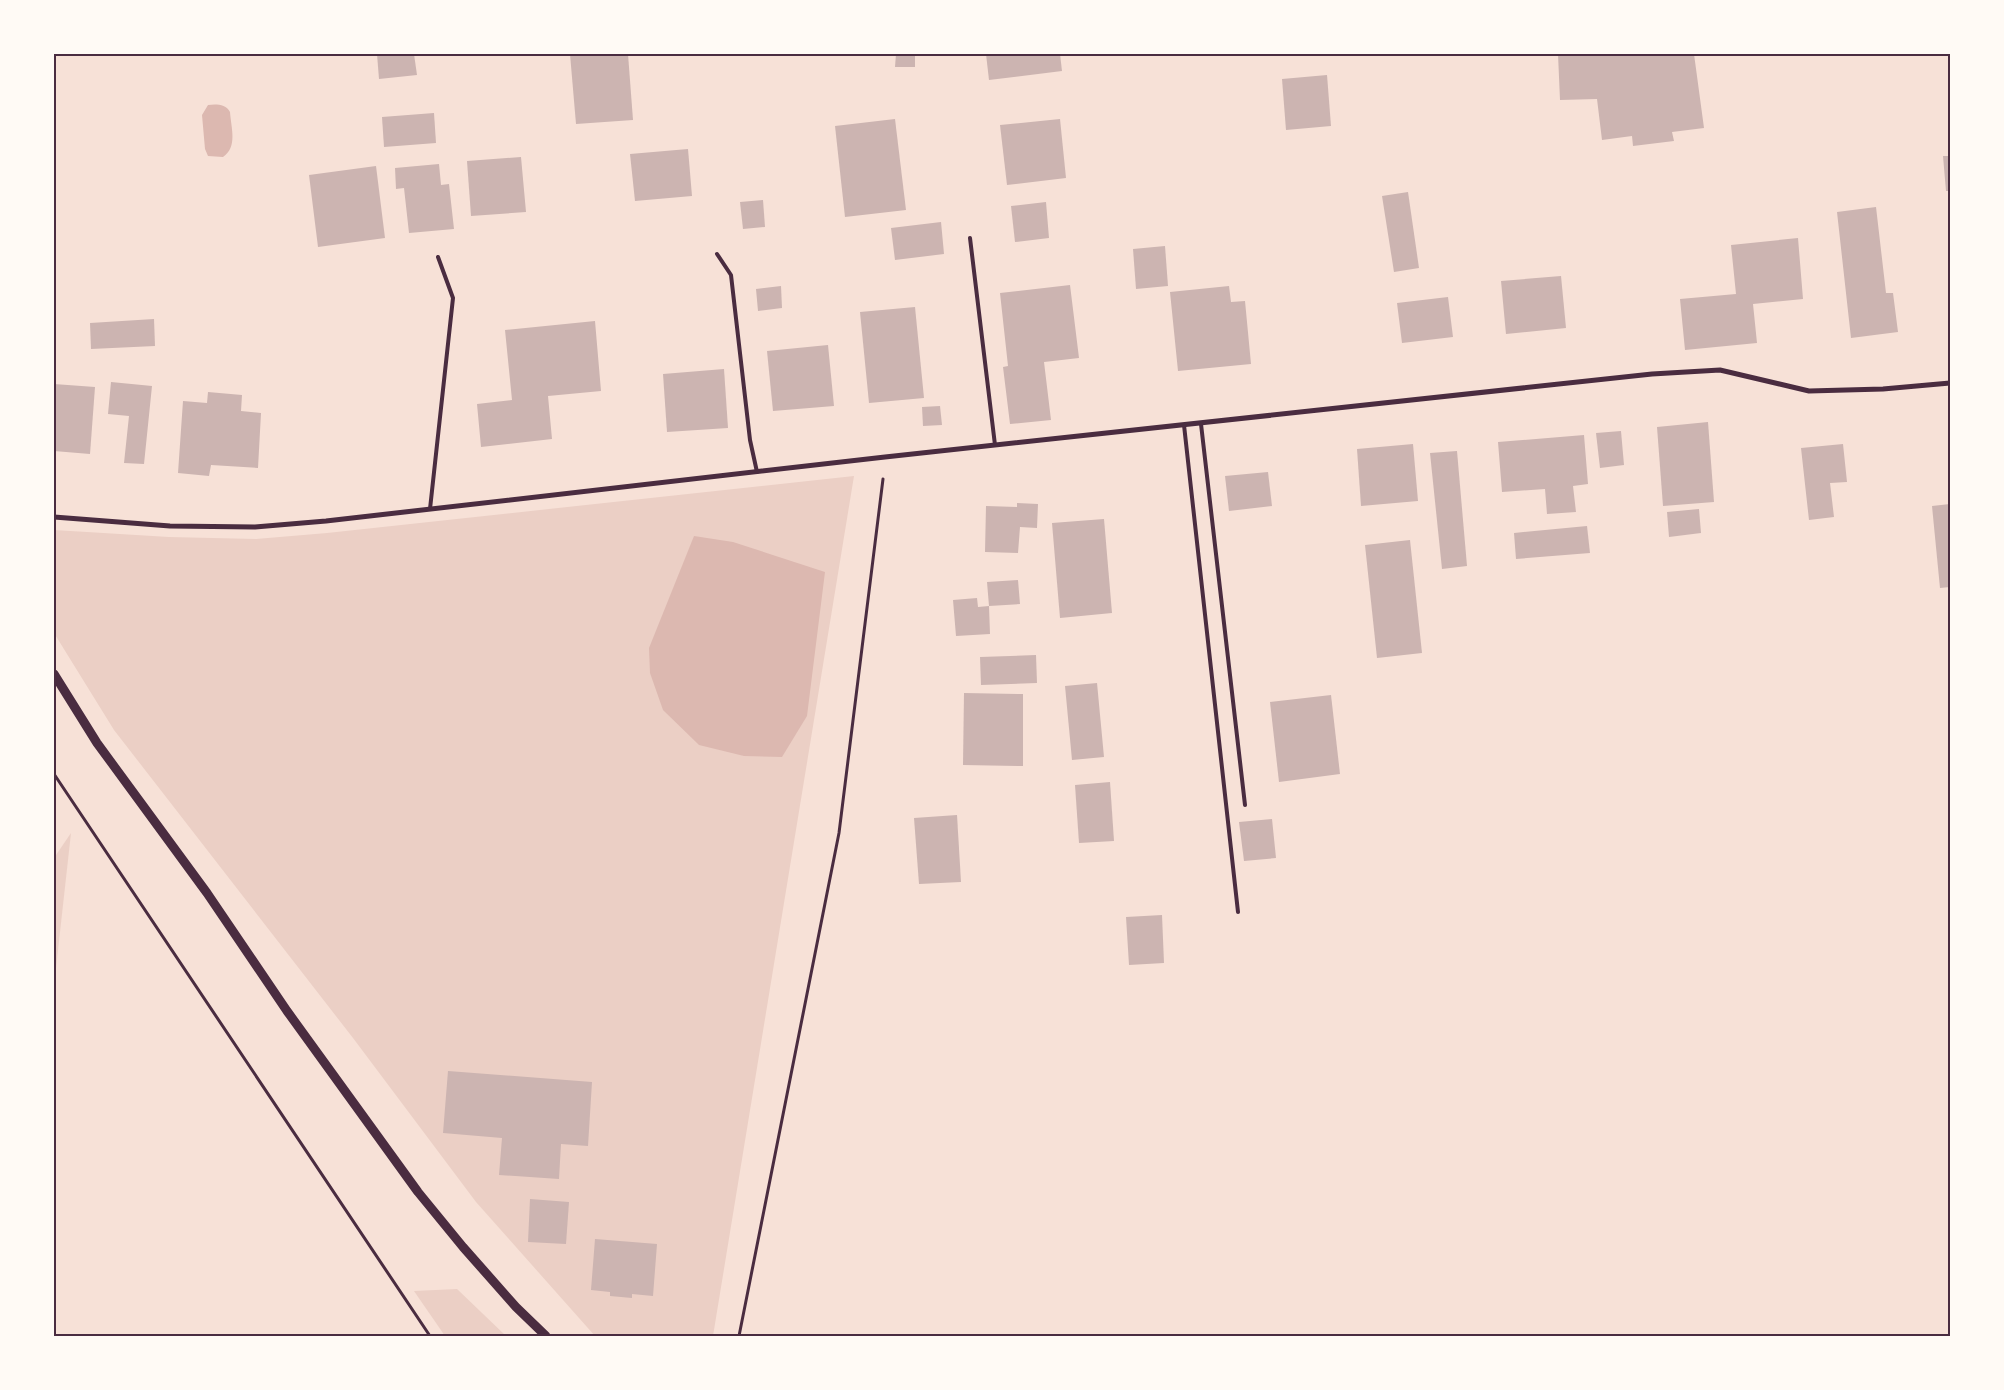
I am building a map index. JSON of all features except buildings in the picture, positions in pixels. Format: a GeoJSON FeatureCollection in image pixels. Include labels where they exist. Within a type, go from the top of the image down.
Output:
{"type":"FeatureCollection","features":[{"type":"Feature","properties":{"kind":"street"},"geometry":{"type":"LineString","coordinates":[[54,517],[170,526],[256,526],[326,521],[995,445],[1642,376],[1720,370],[1809,391],[1883,390],[1950,383]]}},
{"type":"Feature","properties":{"kind":"street"},"geometry":{"type":"LineString","coordinates":[[54,674],[97,743],[208,893],[287,1011],[418,1192],[516,1307],[546,1336]]}},
{"type":"Feature","properties":{"kind":"lane"},"geometry":{"type":"LineString","coordinates":[[970,238],[995,445]]}},
{"type":"Feature","properties":{"kind":"lane"},"geometry":{"type":"LineString","coordinates":[[717,254],[731,275],[750,440],[757,472]]}},
{"type":"Feature","properties":{"kind":"lane"},"geometry":{"type":"LineString","coordinates":[[430,509],[453,298],[438,257]]}},
{"type":"Feature","properties":{"kind":"lane"},"geometry":{"type":"LineString","coordinates":[[1201,424],[1245,805]]}},
{"type":"Feature","properties":{"kind":"lane"},"geometry":{"type":"LineString","coordinates":[[1184,425],[1238,912]]}},
{"type":"Feature","properties":{"kind":"path"},"geometry":{"type":"LineString","coordinates":[[739,1336],[839,834],[885,457]]}},
{"type":"Feature","properties":{"kind":"path"},"geometry":{"type":"LineString","coordinates":[[54,774],[430,1336]]}},
{"type":"Feature","properties":{"kind":"shaded area"},"geometry":{"type":"Polygon","coordinates":[[[208,105],[223,106],[230,112],[233,137],[231,148],[223,157],[208,156],[205,149],[202,115],[208,105]]]}},
{"type":"Feature","properties":{"kind":"shaded area"},"geometry":{"type":"Polygon","coordinates":[[[854,476],[713,1336],[595,1336],[476,1202],[353,1038],[114,730],[54,633],[54,530],[169,537],[256,539],[854,476]]]}},
{"type":"Feature","properties":{"kind":"shaded area"},"geometry":{"type":"Polygon","coordinates":[[[694,536],[733,542],[825,572],[807,716],[782,757],[744,756],[699,745],[663,710],[650,673],[649,648],[694,536]]]}},
{"type":"Feature","properties":{"kind":"shaded area"},"geometry":{"type":"Polygon","coordinates":[[[71,833],[54,986],[54,858],[71,833]]]}},
{"type":"Feature","properties":{"kind":"shaded area"},"geometry":{"type":"Polygon","coordinates":[[[457,1289],[506,1336],[445,1336],[414,1291],[457,1289]]]}}]}
